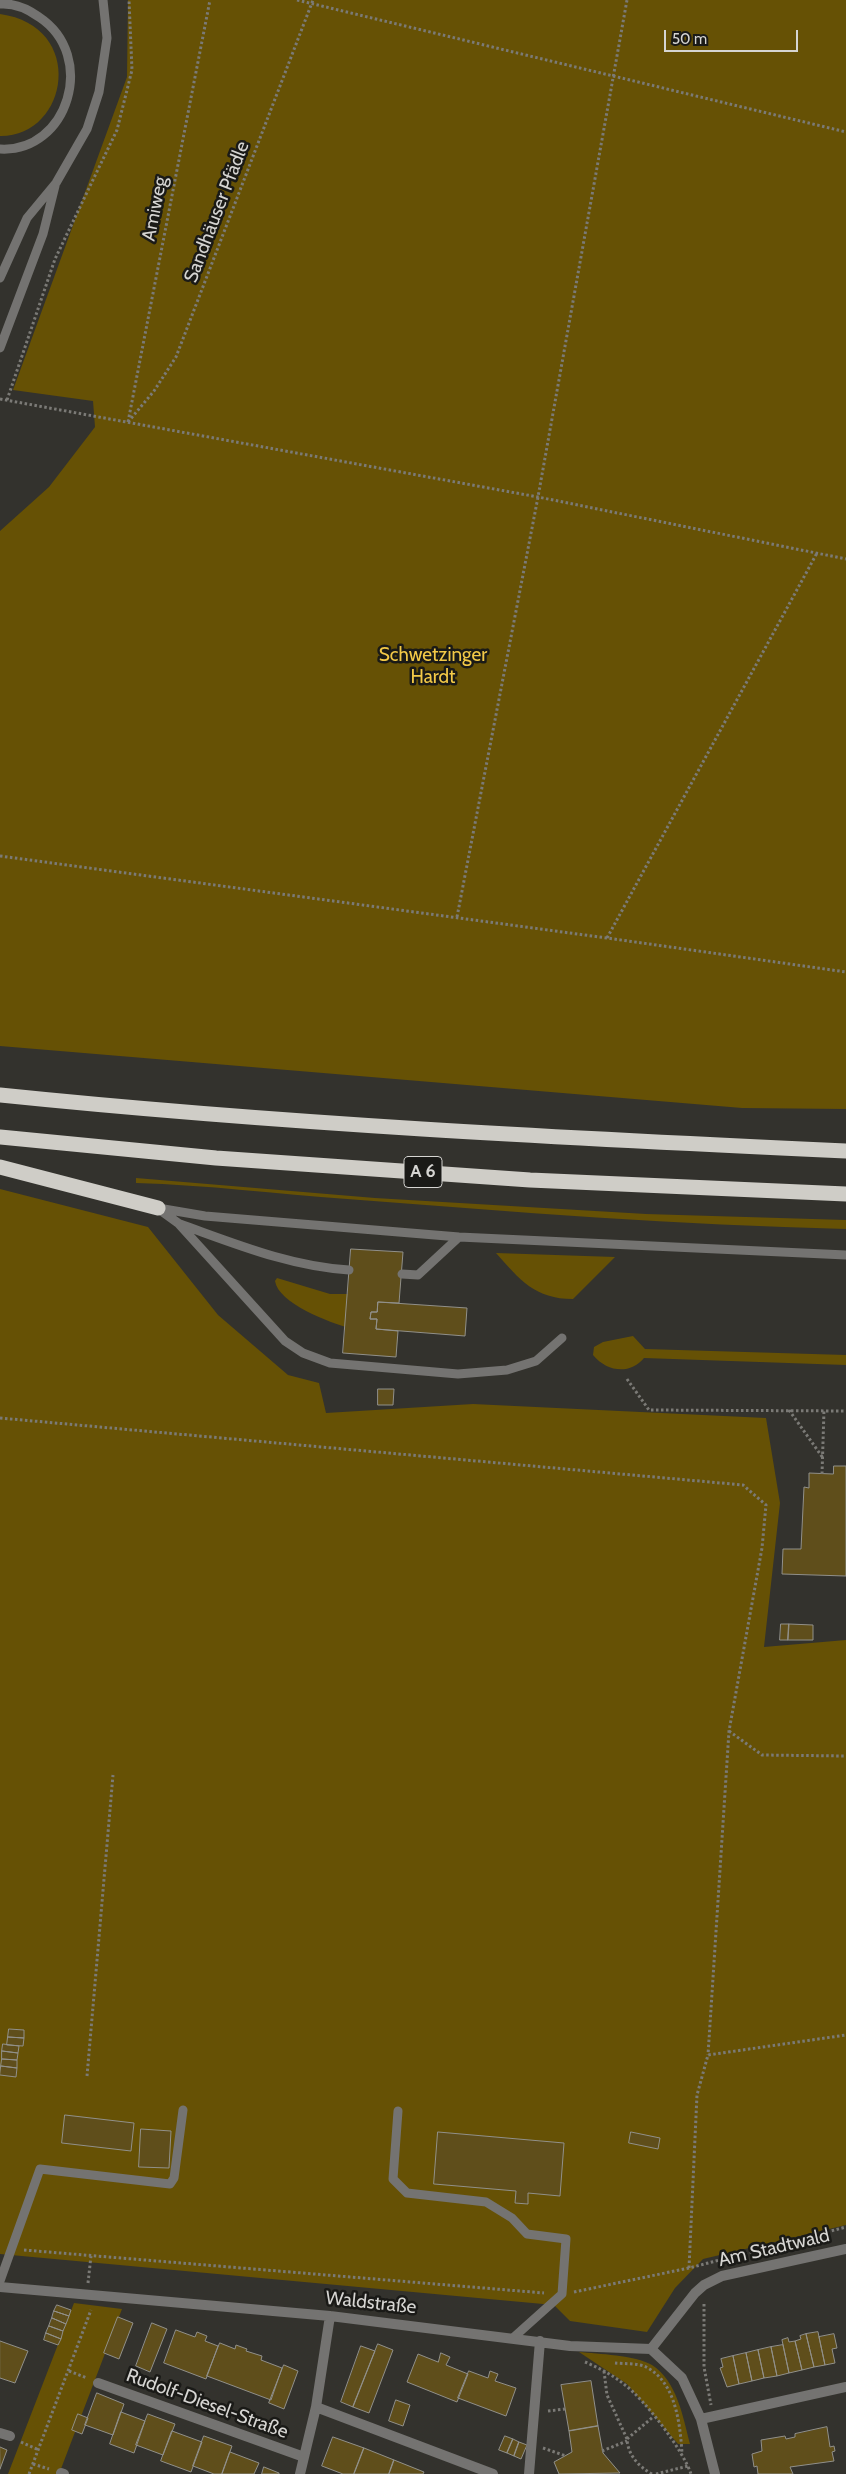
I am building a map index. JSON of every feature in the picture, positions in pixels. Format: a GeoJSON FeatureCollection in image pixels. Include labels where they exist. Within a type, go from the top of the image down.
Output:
{"type":"FeatureCollection","features":[{"type":"Feature","properties":{"kind":"highway","name":"A 6"},"geometry":{"type":"LineString","coordinates":[[0,1095],[212,1115],[434,1131],[846,1151]]}},
{"type":"Feature","properties":{"kind":"highway","name":"A 6"},"geometry":{"type":"LineString","coordinates":[[0,1137],[216,1158],[520,1179],[846,1194]]}},
{"type":"Feature","properties":{"kind":"highway"},"geometry":{"type":"LineString","coordinates":[[0,1167],[158,1208]]}},
{"type":"Feature","properties":{"kind":"street","name":"Am Stadtwald"},"geometry":{"type":"LineString","coordinates":[[651,2349],[704,2285],[722,2276],[846,2249]]}},
{"type":"Feature","properties":{"kind":"street","name":"Waldstraße"},"geometry":{"type":"LineString","coordinates":[[0,2287],[330,2316],[514,2337],[570,2346],[651,2349]]}},
{"type":"Feature","properties":{"kind":"street","name":"Rudolf-Diesel-Straße"},"geometry":{"type":"LineString","coordinates":[[300,2474],[316,2406],[330,2316]]}},
{"type":"Feature","properties":{"kind":"street"},"geometry":{"type":"LineString","coordinates":[[529,2474],[540,2341]]}},
{"type":"Feature","properties":{"kind":"street"},"geometry":{"type":"LineString","coordinates":[[651,2349],[682,2378],[700,2419],[715,2474]]}},
{"type":"Feature","properties":{"kind":"street","name":"Rudolf-Diesel-Straße"},"geometry":{"type":"LineString","coordinates":[[98,2383],[304,2457]]}},
{"type":"Feature","properties":{"kind":"street"},"geometry":{"type":"LineString","coordinates":[[700,2419],[846,2387]]}},
{"type":"Feature","properties":{"kind":"street"},"geometry":{"type":"LineString","coordinates":[[316,2406],[493,2474]]}},
{"type":"Feature","properties":{"kind":"lane"},"geometry":{"type":"LineString","coordinates":[[0,278],[27,218],[56,183],[87,129],[99,92],[107,38],[103,0]]}},
{"type":"Feature","properties":{"kind":"lane"},"geometry":{"type":"LineString","coordinates":[[0,4],[29,10],[49,23],[63,42],[71,64],[71,88],[63,110],[49,129],[29,143],[0,149]]}},
{"type":"Feature","properties":{"kind":"lane"},"geometry":{"type":"LineString","coordinates":[[0,348],[43,234],[56,183]]}},
{"type":"Feature","properties":{"kind":"lane"},"geometry":{"type":"LineString","coordinates":[[158,1208],[178,1223],[285,1341],[303,1353],[330,1363],[458,1374],[506,1370],[536,1361],[562,1338]]}},
{"type":"Feature","properties":{"kind":"lane"},"geometry":{"type":"LineString","coordinates":[[158,1208],[205,1216],[459,1237],[846,1255]]}},
{"type":"Feature","properties":{"kind":"lane"},"geometry":{"type":"LineString","coordinates":[[178,1223],[268,1256],[323,1268],[349,1270]]}},
{"type":"Feature","properties":{"kind":"lane"},"geometry":{"type":"LineString","coordinates":[[402,1274],[418,1275],[459,1237]]}},
{"type":"Feature","properties":{"kind":"lane"},"geometry":{"type":"LineString","coordinates":[[0,2281],[40,2169],[170,2184],[174,2178],[183,2110]]}},
{"type":"Feature","properties":{"kind":"lane"},"geometry":{"type":"LineString","coordinates":[[398,2111],[393,2179],[407,2193],[486,2202],[512,2218],[527,2234],[566,2239],[562,2294],[514,2337]]}},
{"type":"Feature","properties":{"kind":"path"},"geometry":{"type":"LineString","coordinates":[[6,400],[55,259],[117,130],[132,70],[129,0]]}},
{"type":"Feature","properties":{"kind":"path","name":"Amiweg"},"geometry":{"type":"LineString","coordinates":[[127,423],[210,0]]}},
{"type":"Feature","properties":{"kind":"path"},"geometry":{"type":"LineString","coordinates":[[297,0],[312,2],[846,132]]}},
{"type":"Feature","properties":{"kind":"path"},"geometry":{"type":"LineString","coordinates":[[457,917],[538,497],[627,0]]}},
{"type":"Feature","properties":{"kind":"path","name":"Sandhäuser Pfädle"},"geometry":{"type":"LineString","coordinates":[[127,423],[154,391],[176,357],[312,2]]}},
{"type":"Feature","properties":{"kind":"path"},"geometry":{"type":"LineString","coordinates":[[0,399],[538,497],[846,559]]}},
{"type":"Feature","properties":{"kind":"path"},"geometry":{"type":"LineString","coordinates":[[607,938],[817,553]]}},
{"type":"Feature","properties":{"kind":"path"},"geometry":{"type":"LineString","coordinates":[[0,856],[457,917],[846,972]]}},
{"type":"Feature","properties":{"kind":"path"},"geometry":{"type":"LineString","coordinates":[[627,1379],[649,1410],[846,1411]]}},
{"type":"Feature","properties":{"kind":"path"},"geometry":{"type":"LineString","coordinates":[[789,1410],[823,1458]]}},
{"type":"Feature","properties":{"kind":"path"},"geometry":{"type":"LineString","coordinates":[[822,1474],[824,1410]]}},
{"type":"Feature","properties":{"kind":"path"},"geometry":{"type":"LineString","coordinates":[[0,1418],[743,1486],[766,1505],[762,1548],[729,1731],[708,2055],[697,2095],[688,2268]]}},
{"type":"Feature","properties":{"kind":"path"},"geometry":{"type":"LineString","coordinates":[[729,1731],[762,1754],[846,1756]]}},
{"type":"Feature","properties":{"kind":"path"},"geometry":{"type":"LineString","coordinates":[[87,2076],[113,1775]]}},
{"type":"Feature","properties":{"kind":"path"},"geometry":{"type":"LineString","coordinates":[[708,2055],[846,2035]]}},
{"type":"Feature","properties":{"kind":"path"},"geometry":{"type":"LineString","coordinates":[[12,2250],[562,2294],[688,2268],[846,2227]]}},
{"type":"Feature","properties":{"kind":"path"},"geometry":{"type":"LineString","coordinates":[[29,2474],[92,2310],[85,2307],[91,2256]]}},
{"type":"Feature","properties":{"kind":"path"},"geometry":{"type":"LineString","coordinates":[[704,2285],[704,2367],[713,2416]]}},
{"type":"Feature","properties":{"kind":"path"},"geometry":{"type":"LineString","coordinates":[[597,2361],[577,2358],[604,2370],[626,2385],[682,2454],[691,2474]]}},
{"type":"Feature","properties":{"kind":"path"},"geometry":{"type":"LineString","coordinates":[[607,2362],[646,2367],[662,2381],[679,2416],[682,2454]]}},
{"type":"Feature","properties":{"kind":"path"},"geometry":{"type":"LineString","coordinates":[[604,2370],[607,2395],[627,2440],[632,2457],[642,2468],[652,2474]]}},
{"type":"Feature","properties":{"kind":"path"},"geometry":{"type":"LineString","coordinates":[[69,2371],[98,2383]]}},
{"type":"Feature","properties":{"kind":"path"},"geometry":{"type":"LineString","coordinates":[[602,2451],[627,2440],[653,2417]]}},
{"type":"Feature","properties":{"kind":"path"},"geometry":{"type":"LineString","coordinates":[[5,2434],[38,2450]]}},
{"type":"Feature","properties":{"kind":"path"},"geometry":{"type":"LineString","coordinates":[[530,2444],[566,2456]]}},
{"type":"Feature","properties":{"kind":"path"},"geometry":{"type":"LineString","coordinates":[[656,2474],[688,2466]]}},
{"type":"Feature","properties":{"kind":"green space","name":"Schwetzinger Hardt"},"geometry":{"type":"Polygon","coordinates":[[[128,0],[846,0],[846,1109],[742,1108],[0,1046],[0,531],[49,487],[95,427],[93,401],[13,390],[127,77],[128,0]]]}},
{"type":"Feature","properties":{"kind":"green space"},"geometry":{"type":"Polygon","coordinates":[[[0,14],[28,23],[46,38],[56,58],[58,80],[53,101],[41,119],[23,132],[0,136],[0,14]]]}},
{"type":"Feature","properties":{"kind":"green space"},"geometry":{"type":"Polygon","coordinates":[[[136,1178],[375,1198],[646,1214],[846,1220],[846,1229],[659,1221],[534,1213],[136,1183],[136,1178]]]}},
{"type":"Feature","properties":{"kind":"green space"},"geometry":{"type":"Polygon","coordinates":[[[0,1189],[148,1227],[218,1315],[288,1375],[319,1383],[326,1413],[473,1404],[766,1418],[780,1503],[764,1647],[846,1640],[846,2225],[703,2259],[675,2288],[647,2332],[570,2321],[554,2305],[0,2254],[0,1189]]]}},
{"type":"Feature","properties":{"kind":"green space"},"geometry":{"type":"Polygon","coordinates":[[[496,1253],[615,1257],[573,1299],[548,1296],[538,1292],[513,1272],[496,1253]]]}},
{"type":"Feature","properties":{"kind":"green space"},"geometry":{"type":"Polygon","coordinates":[[[277,1278],[330,1294],[354,1294],[350,1328],[318,1317],[295,1304],[278,1289],[275,1281],[277,1278]]]}},
{"type":"Feature","properties":{"kind":"green space"},"geometry":{"type":"Polygon","coordinates":[[[633,1336],[645,1349],[846,1355],[846,1365],[644,1358],[632,1367],[618,1369],[605,1365],[593,1355],[594,1347],[603,1342],[633,1336]]]}},
{"type":"Feature","properties":{"kind":"green space"},"geometry":{"type":"Polygon","coordinates":[[[74,2303],[122,2309],[59,2474],[8,2474],[74,2303]]]}},
{"type":"Feature","properties":{"kind":"green space"},"geometry":{"type":"Polygon","coordinates":[[[579,2352],[636,2359],[652,2365],[661,2372],[668,2380],[678,2400],[690,2444],[678,2444],[627,2384],[579,2352]]]}},
{"type":"Feature","properties":{"kind":"building"},"geometry":{"type":"Polygon","coordinates":[[[351,1249],[403,1252],[399,1303],[378,1302],[377,1312],[371,1312],[370,1319],[377,1319],[376,1329],[398,1331],[396,1357],[343,1353],[351,1249]]]}},
{"type":"Feature","properties":{"kind":"building"},"geometry":{"type":"Polygon","coordinates":[[[378,1302],[467,1308],[465,1336],[376,1329],[377,1319],[370,1319],[371,1312],[377,1312],[378,1302]]]}},
{"type":"Feature","properties":{"kind":"building"},"geometry":{"type":"Polygon","coordinates":[[[378,1389],[394,1389],[393,1405],[378,1405],[378,1389]]]}},
{"type":"Feature","properties":{"kind":"building"},"geometry":{"type":"Polygon","coordinates":[[[834,1466],[846,1466],[846,1576],[782,1574],[783,1549],[801,1549],[804,1487],[809,1488],[809,1473],[833,1474],[834,1466]]]}},
{"type":"Feature","properties":{"kind":"building"},"geometry":{"type":"Polygon","coordinates":[[[781,1624],[789,1624],[788,1640],[780,1640],[781,1624]]]}},
{"type":"Feature","properties":{"kind":"building"},"geometry":{"type":"Polygon","coordinates":[[[789,1624],[813,1625],[813,1640],[788,1640],[789,1624]]]}},
{"type":"Feature","properties":{"kind":"building"},"geometry":{"type":"Polygon","coordinates":[[[9,2029],[24,2030],[24,2038],[8,2037],[9,2029]]]}},
{"type":"Feature","properties":{"kind":"building"},"geometry":{"type":"Polygon","coordinates":[[[8,2037],[24,2038],[23,2046],[7,2045],[8,2037]]]}},
{"type":"Feature","properties":{"kind":"building"},"geometry":{"type":"Polygon","coordinates":[[[3,2044],[19,2046],[18,2053],[2,2051],[3,2044]]]}},
{"type":"Feature","properties":{"kind":"building"},"geometry":{"type":"Polygon","coordinates":[[[2,2051],[18,2053],[17,2060],[2,2059],[2,2051]]]}},
{"type":"Feature","properties":{"kind":"building"},"geometry":{"type":"Polygon","coordinates":[[[2,2059],[17,2060],[17,2068],[1,2066],[2,2059]]]}},
{"type":"Feature","properties":{"kind":"building"},"geometry":{"type":"Polygon","coordinates":[[[1,2066],[17,2068],[16,2077],[0,2075],[1,2066]]]}},
{"type":"Feature","properties":{"kind":"building"},"geometry":{"type":"Polygon","coordinates":[[[65,2115],[134,2123],[131,2151],[62,2143],[65,2115]]]}},
{"type":"Feature","properties":{"kind":"building"},"geometry":{"type":"Polygon","coordinates":[[[141,2129],[171,2131],[169,2168],[139,2167],[141,2129]]]}},
{"type":"Feature","properties":{"kind":"building"},"geometry":{"type":"Polygon","coordinates":[[[438,2132],[564,2143],[560,2196],[528,2193],[528,2204],[515,2203],[516,2191],[434,2184],[438,2132]]]}},
{"type":"Feature","properties":{"kind":"building"},"geometry":{"type":"Polygon","coordinates":[[[631,2132],[660,2138],[658,2149],[629,2143],[631,2132]]]}},
{"type":"Feature","properties":{"kind":"building"},"geometry":{"type":"Polygon","coordinates":[[[57,2305],[71,2310],[69,2316],[54,2311],[57,2305]]]}},
{"type":"Feature","properties":{"kind":"building"},"geometry":{"type":"Polygon","coordinates":[[[54,2311],[69,2316],[66,2324],[52,2318],[54,2311]]]}},
{"type":"Feature","properties":{"kind":"building"},"geometry":{"type":"Polygon","coordinates":[[[118,2317],[133,2323],[119,2359],[104,2353],[118,2317]]]}},
{"type":"Feature","properties":{"kind":"building"},"geometry":{"type":"Polygon","coordinates":[[[52,2318],[66,2324],[63,2331],[49,2326],[52,2318]]]}},
{"type":"Feature","properties":{"kind":"building"},"geometry":{"type":"Polygon","coordinates":[[[152,2323],[167,2329],[150,2372],[136,2366],[152,2323]]]}},
{"type":"Feature","properties":{"kind":"building"},"geometry":{"type":"Polygon","coordinates":[[[49,2326],[63,2331],[61,2339],[46,2333],[49,2326]]]}},
{"type":"Feature","properties":{"kind":"building"},"geometry":{"type":"Polygon","coordinates":[[[176,2330],[195,2337],[197,2332],[207,2336],[205,2341],[218,2346],[206,2379],[164,2363],[176,2330]]]}},
{"type":"Feature","properties":{"kind":"building"},"geometry":{"type":"Polygon","coordinates":[[[818,2332],[825,2365],[814,2367],[806,2334],[818,2332]]]}},
{"type":"Feature","properties":{"kind":"building"},"geometry":{"type":"Polygon","coordinates":[[[46,2333],[61,2339],[58,2345],[44,2340],[46,2333]]]}},
{"type":"Feature","properties":{"kind":"building"},"geometry":{"type":"Polygon","coordinates":[[[806,2334],[814,2367],[802,2370],[795,2341],[801,2339],[800,2336],[806,2334]]]}},
{"type":"Feature","properties":{"kind":"building"},"geometry":{"type":"Polygon","coordinates":[[[834,2334],[837,2348],[832,2349],[835,2363],[825,2365],[819,2337],[834,2334]]]}},
{"type":"Feature","properties":{"kind":"building"},"geometry":{"type":"Polygon","coordinates":[[[788,2338],[789,2342],[795,2341],[802,2370],[789,2373],[782,2340],[788,2338]]]}},
{"type":"Feature","properties":{"kind":"building"},"geometry":{"type":"Polygon","coordinates":[[[0,2341],[28,2351],[15,2383],[0,2378],[0,2341]]]}},
{"type":"Feature","properties":{"kind":"building"},"geometry":{"type":"Polygon","coordinates":[[[220,2343],[235,2349],[236,2345],[247,2349],[246,2351],[262,2356],[261,2360],[282,2368],[271,2400],[207,2376],[220,2343]]]}},
{"type":"Feature","properties":{"kind":"building"},"geometry":{"type":"Polygon","coordinates":[[[378,2344],[393,2350],[369,2413],[353,2407],[378,2344]]]}},
{"type":"Feature","properties":{"kind":"building"},"geometry":{"type":"Polygon","coordinates":[[[783,2345],[789,2373],[777,2376],[771,2347],[783,2345]]]}},
{"type":"Feature","properties":{"kind":"building"},"geometry":{"type":"Polygon","coordinates":[[[361,2346],[375,2351],[353,2407],[341,2402],[361,2346]]]}},
{"type":"Feature","properties":{"kind":"building"},"geometry":{"type":"Polygon","coordinates":[[[771,2347],[777,2376],[764,2378],[758,2350],[771,2347]]]}},
{"type":"Feature","properties":{"kind":"building"},"geometry":{"type":"Polygon","coordinates":[[[758,2350],[764,2378],[752,2381],[746,2353],[758,2350]]]}},
{"type":"Feature","properties":{"kind":"building"},"geometry":{"type":"Polygon","coordinates":[[[441,2353],[450,2357],[446,2365],[468,2374],[457,2402],[407,2382],[418,2354],[438,2362],[441,2353]]]}},
{"type":"Feature","properties":{"kind":"building"},"geometry":{"type":"Polygon","coordinates":[[[746,2353],[752,2381],[739,2384],[733,2356],[746,2353]]]}},
{"type":"Feature","properties":{"kind":"building"},"geometry":{"type":"Polygon","coordinates":[[[733,2356],[739,2384],[727,2387],[720,2368],[723,2367],[721,2359],[733,2356]]]}},
{"type":"Feature","properties":{"kind":"building"},"geometry":{"type":"Polygon","coordinates":[[[284,2365],[298,2371],[284,2409],[269,2403],[284,2365]]]}},
{"type":"Feature","properties":{"kind":"building"},"geometry":{"type":"Polygon","coordinates":[[[469,2371],[488,2378],[490,2371],[498,2374],[495,2381],[516,2388],[506,2416],[458,2398],[469,2371]]]}},
{"type":"Feature","properties":{"kind":"building"},"geometry":{"type":"Polygon","coordinates":[[[591,2381],[598,2426],[569,2431],[561,2385],[591,2381]]]}},
{"type":"Feature","properties":{"kind":"building"},"geometry":{"type":"Polygon","coordinates":[[[97,2393],[124,2404],[113,2435],[85,2425],[97,2393]]]}},
{"type":"Feature","properties":{"kind":"building"},"geometry":{"type":"Polygon","coordinates":[[[396,2400],[410,2405],[403,2426],[389,2421],[396,2400]]]}},
{"type":"Feature","properties":{"kind":"building"},"geometry":{"type":"Polygon","coordinates":[[[121,2412],[145,2421],[134,2453],[110,2444],[121,2412]]]}},
{"type":"Feature","properties":{"kind":"building"},"geometry":{"type":"Polygon","coordinates":[[[78,2414],[88,2418],[82,2434],[72,2430],[78,2414]]]}},
{"type":"Feature","properties":{"kind":"building"},"geometry":{"type":"Polygon","coordinates":[[[148,2414],[175,2424],[163,2455],[136,2445],[148,2414]]]}},
{"type":"Feature","properties":{"kind":"building"},"geometry":{"type":"Polygon","coordinates":[[[598,2426],[603,2453],[620,2473],[559,2474],[554,2462],[572,2452],[569,2431],[598,2426]]]}},
{"type":"Feature","properties":{"kind":"building"},"geometry":{"type":"Polygon","coordinates":[[[827,2427],[830,2447],[834,2446],[835,2451],[832,2452],[834,2461],[790,2467],[793,2474],[758,2474],[757,2466],[754,2467],[752,2454],[762,2451],[761,2440],[785,2436],[786,2439],[795,2437],[795,2434],[827,2427]]]}},
{"type":"Feature","properties":{"kind":"building"},"geometry":{"type":"Polygon","coordinates":[[[172,2431],[202,2442],[191,2472],[161,2461],[172,2431]]]}},
{"type":"Feature","properties":{"kind":"building"},"geometry":{"type":"Polygon","coordinates":[[[204,2436],[232,2446],[222,2474],[214,2474],[193,2466],[204,2436]]]}},
{"type":"Feature","properties":{"kind":"building"},"geometry":{"type":"Polygon","coordinates":[[[505,2436],[513,2439],[507,2453],[499,2450],[505,2436]]]}},
{"type":"Feature","properties":{"kind":"building"},"geometry":{"type":"Polygon","coordinates":[[[333,2437],[364,2448],[354,2474],[343,2474],[322,2466],[333,2437]]]}},
{"type":"Feature","properties":{"kind":"building"},"geometry":{"type":"Polygon","coordinates":[[[513,2439],[519,2442],[514,2456],[507,2453],[513,2439]]]}},
{"type":"Feature","properties":{"kind":"building"},"geometry":{"type":"Polygon","coordinates":[[[519,2442],[527,2445],[521,2459],[514,2456],[519,2442]]]}},
{"type":"Feature","properties":{"kind":"building"},"geometry":{"type":"Polygon","coordinates":[[[0,2447],[7,2450],[0,2469],[0,2447]]]}},
{"type":"Feature","properties":{"kind":"building"},"geometry":{"type":"Polygon","coordinates":[[[364,2448],[394,2460],[389,2474],[354,2474],[364,2448]]]}},
{"type":"Feature","properties":{"kind":"building"},"geometry":{"type":"Polygon","coordinates":[[[230,2452],[259,2463],[254,2474],[222,2474],[230,2452]]]}},
{"type":"Feature","properties":{"kind":"building"},"geometry":{"type":"Polygon","coordinates":[[[394,2460],[424,2472],[423,2474],[389,2474],[394,2460]]]}},
{"type":"Feature","properties":{"kind":"building"},"geometry":{"type":"Polygon","coordinates":[[[264,2467],[279,2473],[279,2474],[262,2474],[264,2467]]]}}]}
